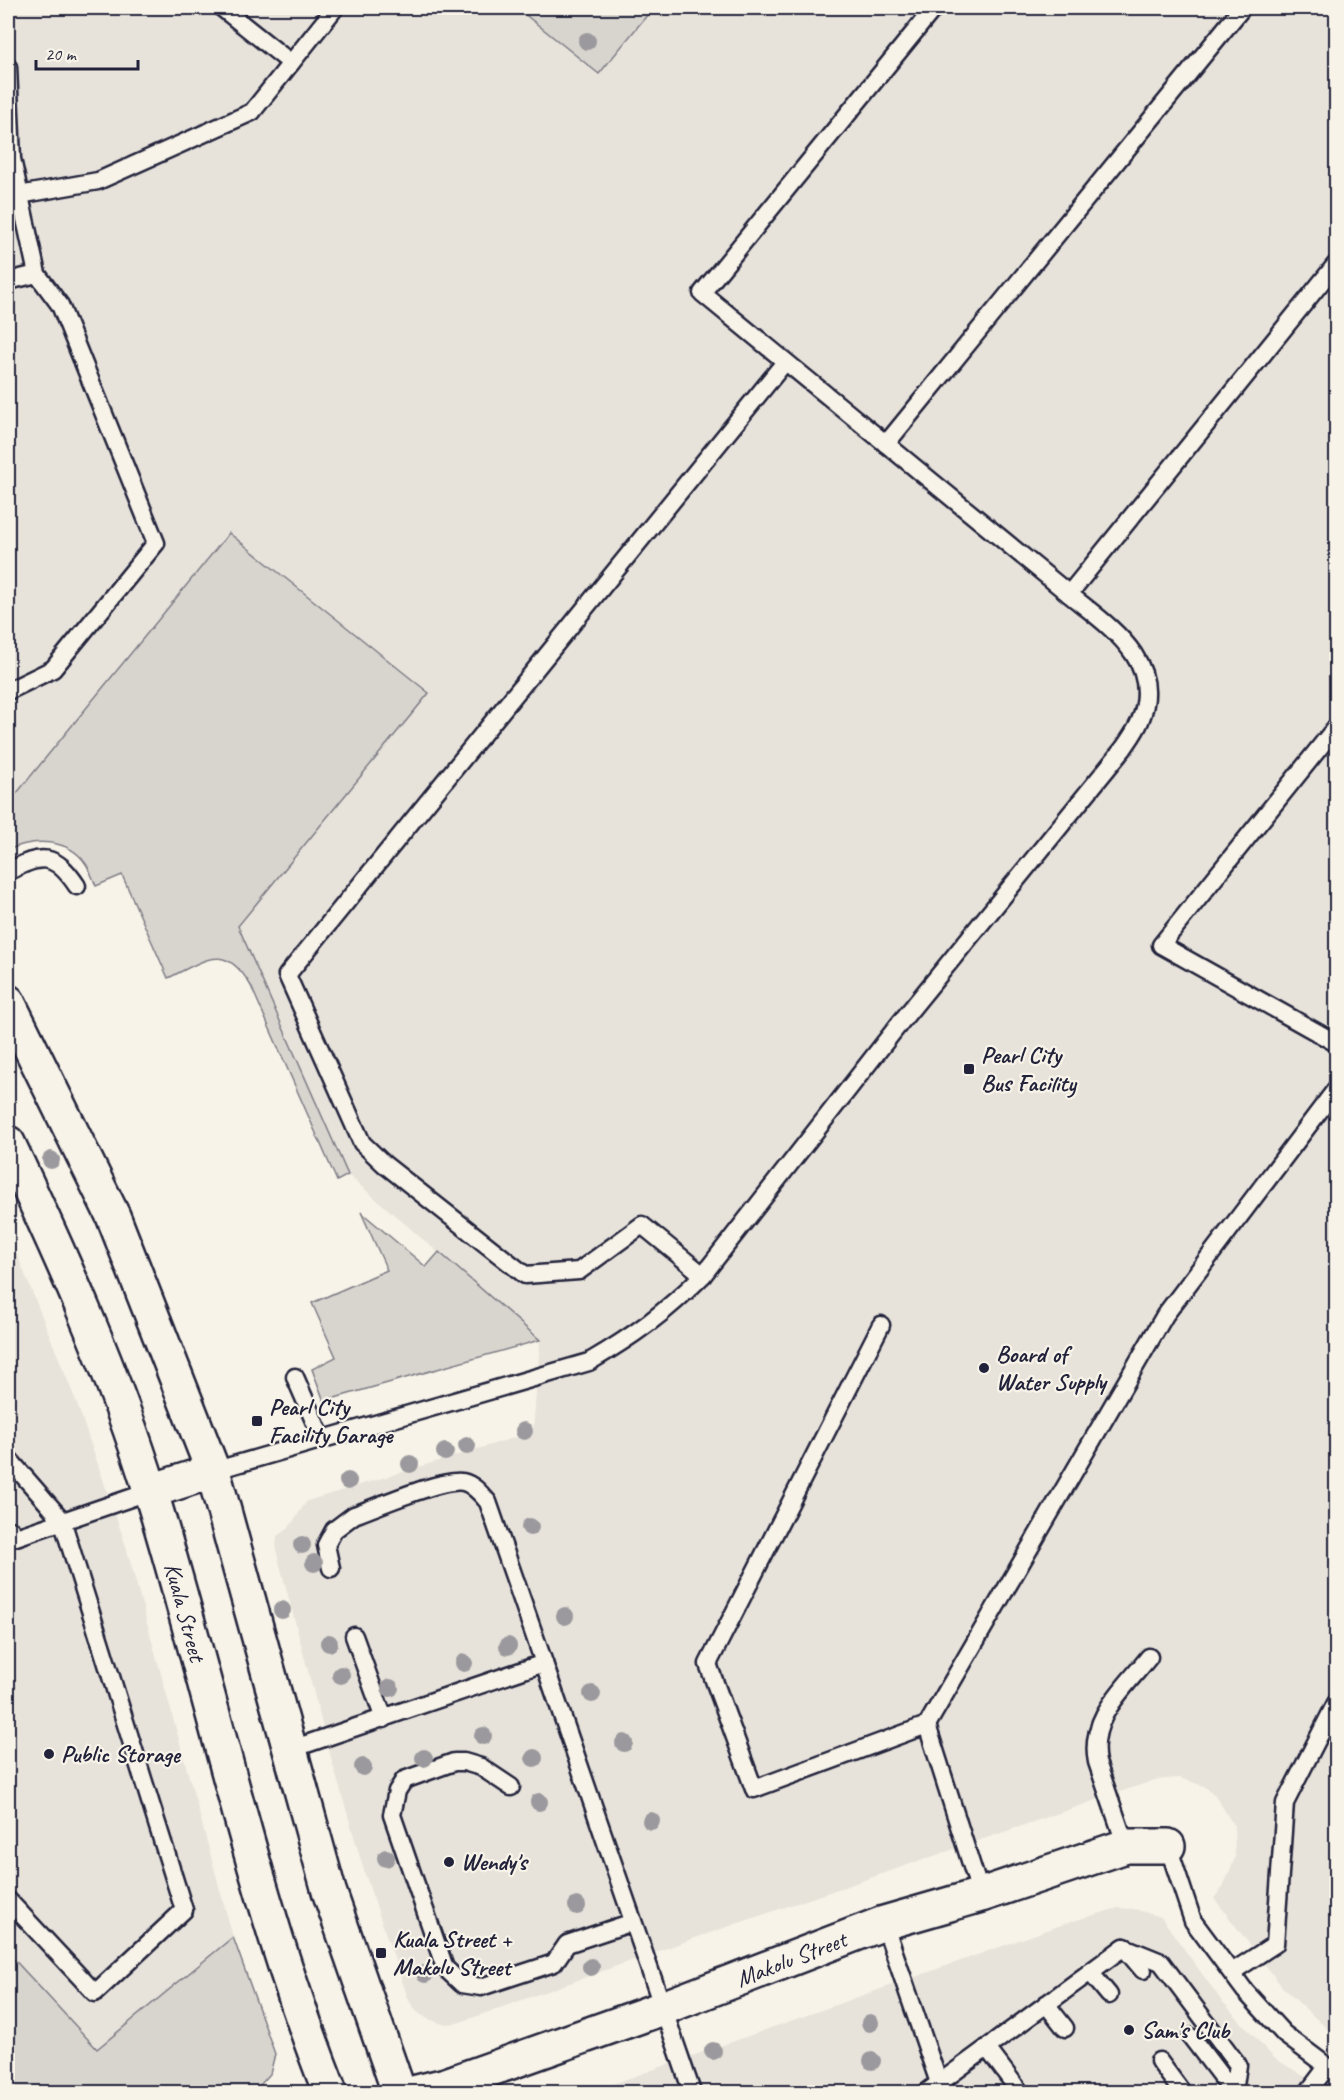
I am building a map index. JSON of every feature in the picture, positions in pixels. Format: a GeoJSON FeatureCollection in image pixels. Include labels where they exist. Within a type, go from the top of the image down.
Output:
{"type":"FeatureCollection","features":[{"type":"Feature","properties":{"kind":"main road"},"geometry":{"type":"LineString","coordinates":[[8,1002],[113,1216],[213,1471],[328,1891],[399,2092]]}},
{"type":"Feature","properties":{"kind":"main road","name":"Kuala Street"},"geometry":{"type":"LineString","coordinates":[[8,1143],[80,1300],[151,1491],[257,1874],[330,2092]]}},
{"type":"Feature","properties":{"kind":"main road"},"geometry":{"type":"LineString","coordinates":[[151,1491],[213,1471]]}},
{"type":"Feature","properties":{"kind":"main road","name":"Makolu Street"},"geometry":{"type":"LineString","coordinates":[[417,2092],[446,2085],[663,2008],[884,1923],[981,1895],[1126,1846],[1168,1846]]}},
{"type":"Feature","properties":{"kind":"lane"},"geometry":{"type":"LineString","coordinates":[[222,8],[291,63]]}},
{"type":"Feature","properties":{"kind":"lane"},"geometry":{"type":"LineString","coordinates":[[14,196],[98,181],[252,112],[335,8]]}},
{"type":"Feature","properties":{"kind":"lane"},"geometry":{"type":"LineString","coordinates":[[213,1471],[589,1362],[668,1310],[703,1275],[900,1023],[1123,749],[1141,720],[1146,693],[1142,666],[1128,642],[702,293],[934,8]]}},
{"type":"Feature","properties":{"kind":"lane"},"geometry":{"type":"LineString","coordinates":[[886,444],[1242,8]]}},
{"type":"Feature","properties":{"kind":"lane"},"geometry":{"type":"LineString","coordinates":[[8,67],[14,196],[37,274],[60,305],[156,543],[53,669],[8,691]]}},
{"type":"Feature","properties":{"kind":"lane"},"geometry":{"type":"LineString","coordinates":[[1069,594],[1336,264]]}},
{"type":"Feature","properties":{"kind":"lane"},"geometry":{"type":"LineString","coordinates":[[8,281],[37,274]]}},
{"type":"Feature","properties":{"kind":"lane"},"geometry":{"type":"LineString","coordinates":[[703,1275],[642,1225],[579,1271],[525,1275],[384,1164],[362,1143],[287,975],[785,362]]}},
{"type":"Feature","properties":{"kind":"lane"},"geometry":{"type":"LineString","coordinates":[[1336,727],[1161,945],[1336,1043]]}},
{"type":"Feature","properties":{"kind":"lane"},"geometry":{"type":"LineString","coordinates":[[8,872],[45,858],[64,867],[77,886]]}},
{"type":"Feature","properties":{"kind":"lane"},"geometry":{"type":"LineString","coordinates":[[881,1325],[708,1664],[754,1789],[927,1725],[1165,1315],[1336,1089]]}},
{"type":"Feature","properties":{"kind":"lane"},"geometry":{"type":"LineString","coordinates":[[295,1377],[322,1439]]}},
{"type":"Feature","properties":{"kind":"lane"},"geometry":{"type":"LineString","coordinates":[[8,1458],[62,1520],[184,1910],[95,1994],[8,1900]]}},
{"type":"Feature","properties":{"kind":"lane"},"geometry":{"type":"LineString","coordinates":[[331,1568],[326,1551],[329,1537],[341,1523],[354,1515],[446,1482],[464,1482],[478,1490],[488,1502],[692,2092]]}},
{"type":"Feature","properties":{"kind":"lane"},"geometry":{"type":"LineString","coordinates":[[11,1530],[16,1536],[151,1491]]}},
{"type":"Feature","properties":{"kind":"lane"},"geometry":{"type":"LineString","coordinates":[[354,1636],[384,1719]]}},
{"type":"Feature","properties":{"kind":"lane"},"geometry":{"type":"LineString","coordinates":[[1126,1846],[1097,1762],[1094,1748],[1095,1733],[1108,1708],[1149,1657]]}},
{"type":"Feature","properties":{"kind":"lane"},"geometry":{"type":"LineString","coordinates":[[289,1750],[544,1663]]}},
{"type":"Feature","properties":{"kind":"lane"},"geometry":{"type":"LineString","coordinates":[[1232,1972],[1275,1944],[1285,1803],[1336,1703]]}},
{"type":"Feature","properties":{"kind":"lane"},"geometry":{"type":"LineString","coordinates":[[927,1725],[981,1895]]}},
{"type":"Feature","properties":{"kind":"lane"},"geometry":{"type":"LineString","coordinates":[[511,1787],[481,1767],[454,1762],[411,1776],[397,1791],[392,1815],[445,1968],[452,1978],[462,1984],[481,1988],[554,1963],[567,1944],[633,1922]]}},
{"type":"Feature","properties":{"kind":"lane"},"geometry":{"type":"LineString","coordinates":[[1168,1846],[1193,1921],[1284,2034],[1332,2070],[1308,2092]]}},
{"type":"Feature","properties":{"kind":"lane"},"geometry":{"type":"LineString","coordinates":[[884,1923],[938,2089],[987,2048],[1124,1947]]}},
{"type":"Feature","properties":{"kind":"lane"},"geometry":{"type":"LineString","coordinates":[[1124,1947],[1143,1970]]}},
{"type":"Feature","properties":{"kind":"lane"},"geometry":{"type":"LineString","coordinates":[[1124,1947],[1161,1962],[1238,2065],[1233,2092]]}},
{"type":"Feature","properties":{"kind":"lane"},"geometry":{"type":"LineString","coordinates":[[1090,1972],[1109,1995]]}},
{"type":"Feature","properties":{"kind":"lane"},"geometry":{"type":"LineString","coordinates":[[1046,2004],[1065,2028]]}},
{"type":"Feature","properties":{"kind":"lane"},"geometry":{"type":"LineString","coordinates":[[1191,2037],[1233,2092]]}},
{"type":"Feature","properties":{"kind":"lane"},"geometry":{"type":"LineString","coordinates":[[987,2048],[1020,2092]]}},
{"type":"Feature","properties":{"kind":"lane"},"geometry":{"type":"LineString","coordinates":[[1159,2061],[1182,2092]]}},
{"type":"Feature","properties":{"kind":"shaded area"},"geometry":{"type":"Polygon","coordinates":[[[8,8],[517,8],[599,74],[653,8],[1336,8],[1336,2037],[1283,1988],[1214,1898],[1223,1887],[1235,1858],[1234,1826],[1215,1795],[1204,1786],[1179,1778],[1155,1780],[698,1937],[458,2023],[443,2024],[428,2019],[417,2012],[409,2001],[365,1874],[331,1758],[276,1550],[277,1536],[288,1529],[307,1501],[533,1432],[540,1340],[348,1175],[238,926],[429,693],[229,533],[8,804],[8,8]]]}},
{"type":"Feature","properties":{"kind":"shaded area"},"geometry":{"type":"Polygon","coordinates":[[[517,8],[653,8],[599,74],[517,8]]]}},
{"type":"Feature","properties":{"kind":"shaded area"},"geometry":{"type":"Polygon","coordinates":[[[229,533],[429,693],[238,926],[348,1175],[337,1181],[251,986],[242,972],[232,963],[214,958],[193,965],[168,978],[122,875],[96,886],[87,866],[79,855],[70,849],[39,842],[8,850],[8,804],[229,533]]]}},
{"type":"Feature","properties":{"kind":"shaded area"},"geometry":{"type":"Polygon","coordinates":[[[361,1212],[426,1267],[439,1252],[540,1340],[324,1401],[312,1369],[336,1357],[312,1303],[387,1270],[361,1212]]]}},
{"type":"Feature","properties":{"kind":"shaded area"},"geometry":{"type":"Polygon","coordinates":[[[8,1232],[76,1401],[126,1546],[233,1937],[97,2050],[8,1953],[8,1232]]]}},
{"type":"Feature","properties":{"kind":"shaded area"},"geometry":{"type":"Polygon","coordinates":[[[1118,1908],[1134,1909],[1161,1917],[1221,2000],[1274,2058],[1330,2092],[590,2092],[1070,1922],[1118,1908]]]}},
{"type":"Feature","properties":{"kind":"shaded area"},"geometry":{"type":"Polygon","coordinates":[[[233,1937],[275,2054],[270,2074],[254,2092],[8,2092],[8,1953],[97,2049],[233,1937]]]}},
{"type":"Feature","properties":{"kind":"place","name":"Pearl City Bus Facility"},"geometry":{"type":"Point","coordinates":[969,1069]}},
{"type":"Feature","properties":{"kind":"place","name":"Board of Water Supply"},"geometry":{"type":"Point","coordinates":[984,1368]}},
{"type":"Feature","properties":{"kind":"place","name":"Pearl City Facility Garage"},"geometry":{"type":"Point","coordinates":[257,1421]}},
{"type":"Feature","properties":{"kind":"place","name":"Public Storage"},"geometry":{"type":"Point","coordinates":[49,1754]}},
{"type":"Feature","properties":{"kind":"place","name":"Wendy's"},"geometry":{"type":"Point","coordinates":[449,1862]}},
{"type":"Feature","properties":{"kind":"place","name":"Kuala Street + Makolu Street"},"geometry":{"type":"Point","coordinates":[381,1953]}},
{"type":"Feature","properties":{"kind":"place","name":"Sam's Club"},"geometry":{"type":"Point","coordinates":[1129,2030]}}]}
